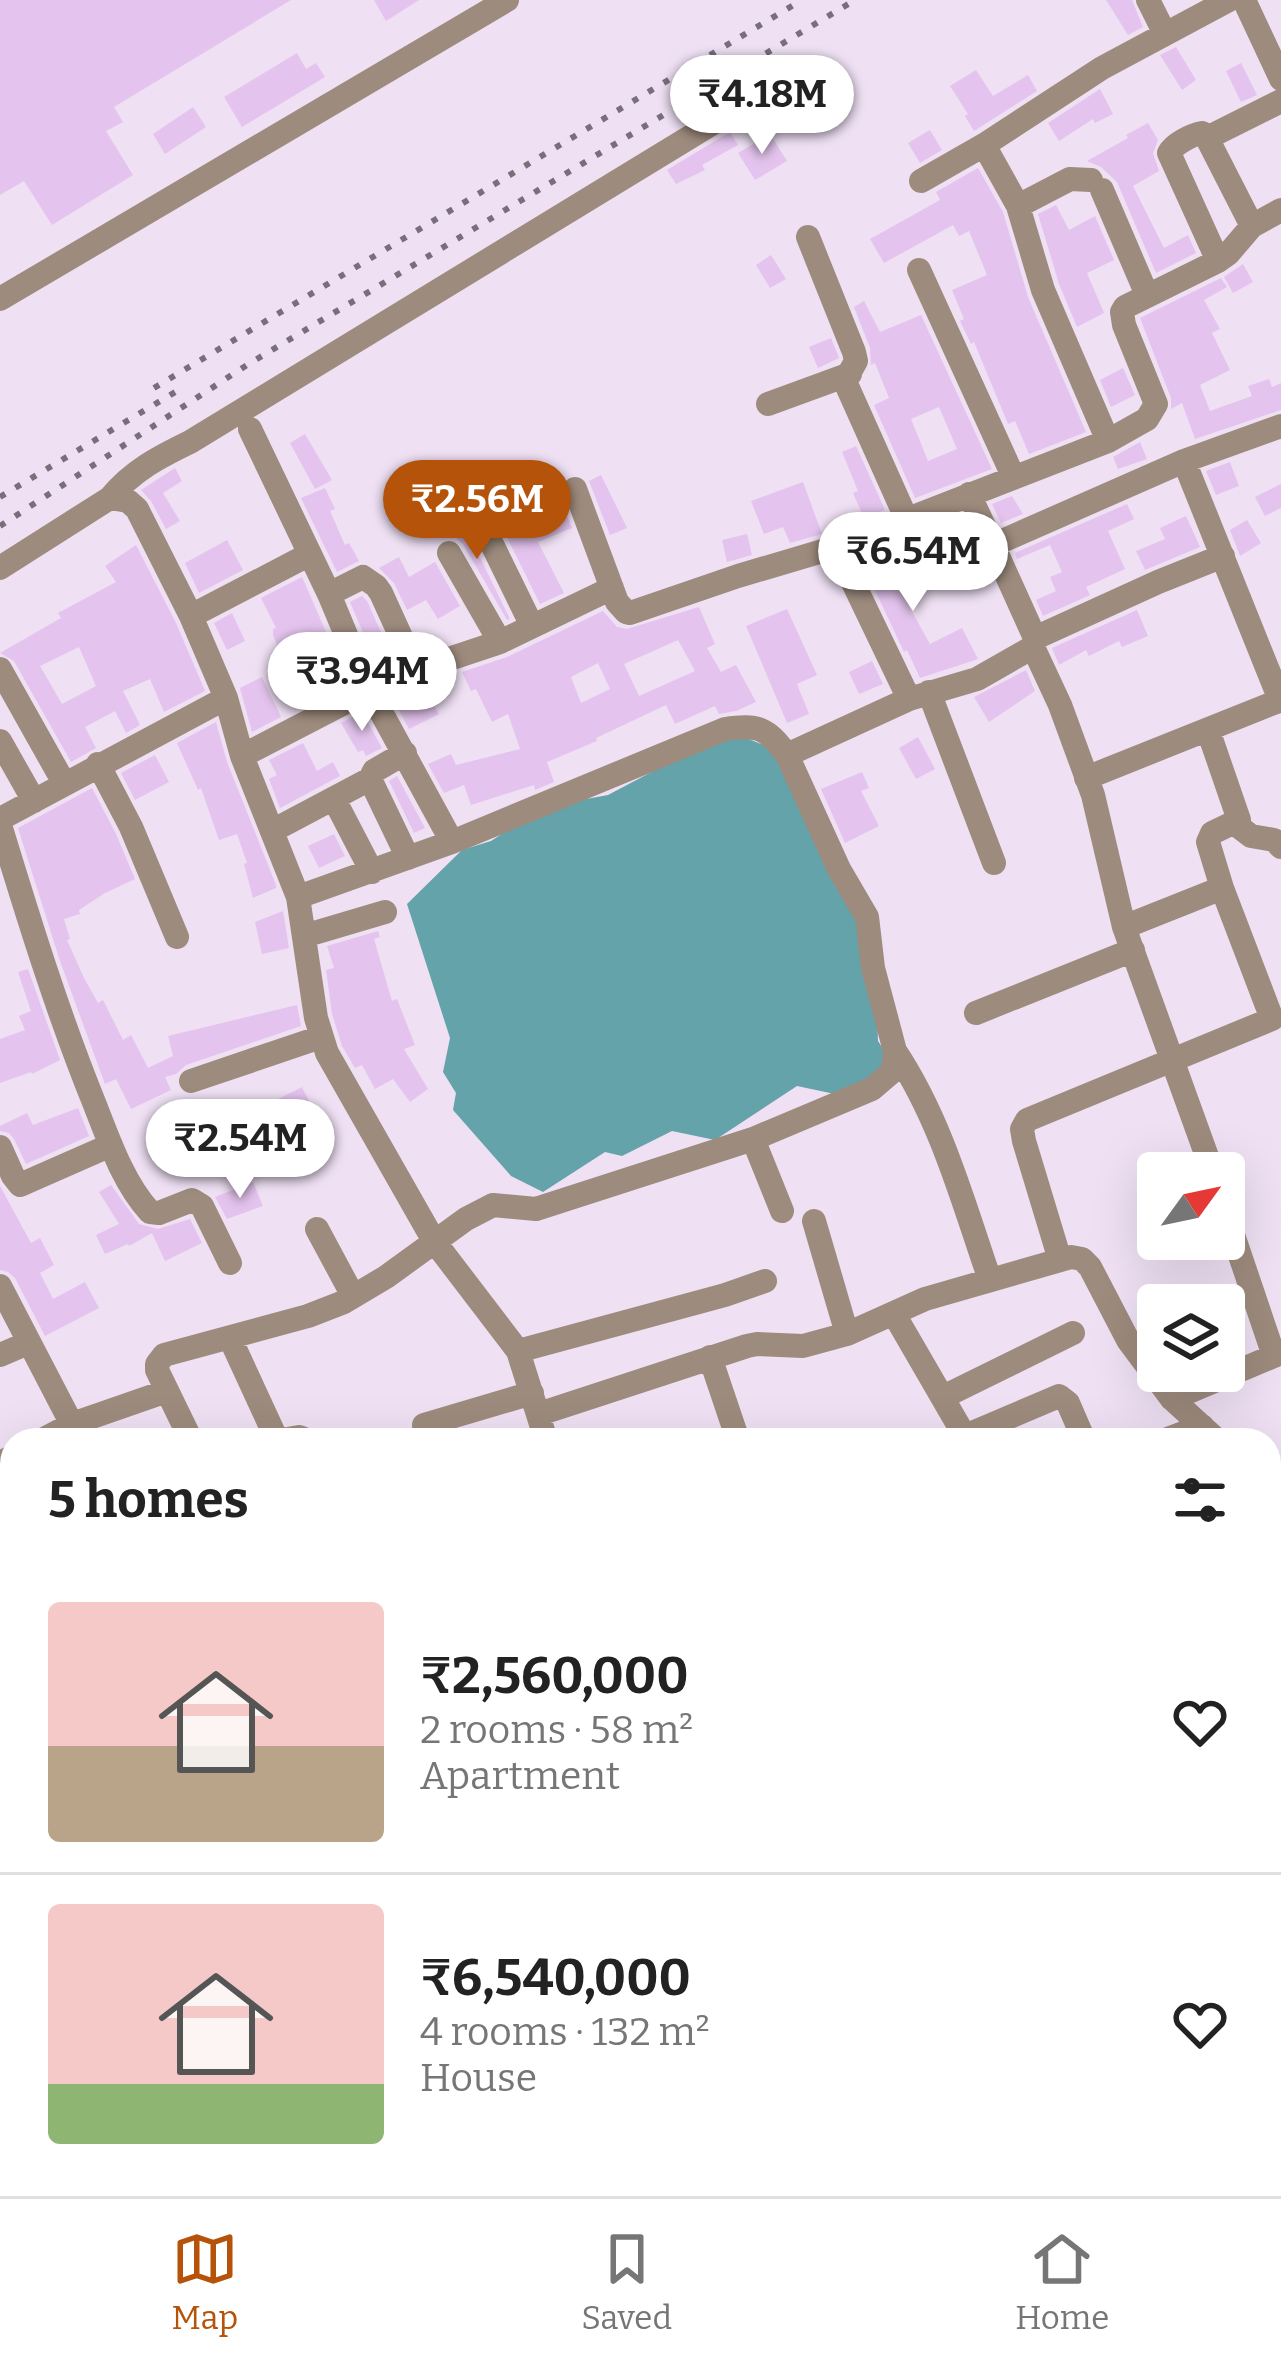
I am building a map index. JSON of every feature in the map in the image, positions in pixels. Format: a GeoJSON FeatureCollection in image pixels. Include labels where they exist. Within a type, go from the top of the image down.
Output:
{"type":"FeatureCollection","features":[{"type":"Feature","properties":{"kind":"street"},"geometry":{"type":"LineString","coordinates":[[0,299],[507,0]]}},
{"type":"Feature","properties":{"kind":"street"},"geometry":{"type":"LineString","coordinates":[[1148,0],[1165,34]]}},
{"type":"Feature","properties":{"kind":"street"},"geometry":{"type":"LineString","coordinates":[[921,181],[1102,68],[1229,0]]}},
{"type":"Feature","properties":{"kind":"street"},"geometry":{"type":"LineString","coordinates":[[1244,0],[1281,79]]}},
{"type":"Feature","properties":{"kind":"street"},"geometry":{"type":"LineString","coordinates":[[0,568],[110,498],[127,478],[152,461],[754,98]]}},
{"type":"Feature","properties":{"kind":"street"},"geometry":{"type":"LineString","coordinates":[[1207,138],[1281,101]]}},
{"type":"Feature","properties":{"kind":"street"},"geometry":{"type":"LineString","coordinates":[[1218,261],[1169,153],[1172,148],[1199,133],[1207,138],[1252,226]]}},
{"type":"Feature","properties":{"kind":"street"},"geometry":{"type":"LineString","coordinates":[[984,145],[1018,206],[1042,290],[1108,441]]}},
{"type":"Feature","properties":{"kind":"street"},"geometry":{"type":"LineString","coordinates":[[1018,206],[1070,179],[1096,185],[1148,296]]}},
{"type":"Feature","properties":{"kind":"street"},"geometry":{"type":"LineString","coordinates":[[574,489],[621,608],[630,613],[836,548],[1108,441],[1147,419],[1156,404],[1122,317],[1125,307],[1218,261],[1252,226],[1281,210]]}},
{"type":"Feature","properties":{"kind":"street"},"geometry":{"type":"LineString","coordinates":[[808,237],[854,352],[856,361],[847,386],[907,520]]}},
{"type":"Feature","properties":{"kind":"street"},"geometry":{"type":"LineString","coordinates":[[919,270],[1013,476]]}},
{"type":"Feature","properties":{"kind":"street"},"geometry":{"type":"LineString","coordinates":[[768,404],[850,374]]}},
{"type":"Feature","properties":{"kind":"street"},"geometry":{"type":"LineString","coordinates":[[993,545],[1184,461],[1281,426]]}},
{"type":"Feature","properties":{"kind":"street"},"geometry":{"type":"LineString","coordinates":[[250,429],[369,690],[452,842]]}},
{"type":"Feature","properties":{"kind":"street"},"geometry":{"type":"LineString","coordinates":[[1086,778],[1280,700],[1184,461]]}},
{"type":"Feature","properties":{"kind":"street"},"geometry":{"type":"LineString","coordinates":[[970,494],[1093,795],[1128,938],[1206,1152]]}},
{"type":"Feature","properties":{"kind":"street"},"geometry":{"type":"LineString","coordinates":[[110,498],[137,508],[226,698],[242,756],[298,897],[321,1037],[334,1068],[434,1240],[518,1351],[543,1428]]}},
{"type":"Feature","properties":{"kind":"street"},"geometry":{"type":"LineString","coordinates":[[486,532],[532,626]]}},
{"type":"Feature","properties":{"kind":"street"},"geometry":{"type":"LineString","coordinates":[[836,548],[919,696],[994,863]]}},
{"type":"Feature","properties":{"kind":"street"},"geometry":{"type":"LineString","coordinates":[[449,553],[500,642]]}},
{"type":"Feature","properties":{"kind":"street"},"geometry":{"type":"LineString","coordinates":[[191,616],[310,554]]}},
{"type":"Feature","properties":{"kind":"street"},"geometry":{"type":"LineString","coordinates":[[787,754],[919,696],[977,679],[1034,642],[1124,597],[1223,556]]}},
{"type":"Feature","properties":{"kind":"street"},"geometry":{"type":"LineString","coordinates":[[329,594],[363,577],[376,586],[416,670]]}},
{"type":"Feature","properties":{"kind":"street"},"geometry":{"type":"LineString","coordinates":[[242,756],[369,690],[500,642],[612,588]]}},
{"type":"Feature","properties":{"kind":"street"},"geometry":{"type":"LineString","coordinates":[[0,669],[64,783]]}},
{"type":"Feature","properties":{"kind":"street"},"geometry":{"type":"LineString","coordinates":[[226,698],[98,764],[0,822],[57,1006],[111,1144],[138,1196],[150,1212],[192,1200],[202,1206],[230,1263]]}},
{"type":"Feature","properties":{"kind":"street"},"geometry":{"type":"LineString","coordinates":[[298,897],[452,842],[725,729],[748,726],[772,735],[787,754],[839,869],[867,917],[873,968],[895,1051],[933,1116],[990,1280]]}},
{"type":"Feature","properties":{"kind":"street"},"geometry":{"type":"LineString","coordinates":[[1060,1260],[1022,1130],[1027,1120],[1276,1017],[1222,888],[1208,837],[1239,820],[1208,730]]}},
{"type":"Feature","properties":{"kind":"street"},"geometry":{"type":"LineString","coordinates":[[0,741],[34,801]]}},
{"type":"Feature","properties":{"kind":"street"},"geometry":{"type":"LineString","coordinates":[[272,831],[370,779],[374,771],[405,753]]}},
{"type":"Feature","properties":{"kind":"street"},"geometry":{"type":"LineString","coordinates":[[98,764],[140,847],[176,937]]}},
{"type":"Feature","properties":{"kind":"street"},"geometry":{"type":"LineString","coordinates":[[370,779],[408,858]]}},
{"type":"Feature","properties":{"kind":"street"},"geometry":{"type":"LineString","coordinates":[[334,799],[372,872]]}},
{"type":"Feature","properties":{"kind":"street"},"geometry":{"type":"LineString","coordinates":[[1234,824],[1251,836],[1274,840],[1281,848]]}},
{"type":"Feature","properties":{"kind":"street"},"geometry":{"type":"LineString","coordinates":[[976,1013],[1222,888]]}},
{"type":"Feature","properties":{"kind":"street"},"geometry":{"type":"LineString","coordinates":[[304,936],[385,913]]}},
{"type":"Feature","properties":{"kind":"street"},"geometry":{"type":"LineString","coordinates":[[191,1081],[321,1037]]}},
{"type":"Feature","properties":{"kind":"street"},"geometry":{"type":"LineString","coordinates":[[184,1428],[157,1370],[160,1359],[173,1352],[308,1316],[353,1296],[493,1205],[536,1209],[754,1139],[872,1089],[893,1071],[895,1051]]}},
{"type":"Feature","properties":{"kind":"street"},"geometry":{"type":"LineString","coordinates":[[754,1139],[782,1211]]}},
{"type":"Feature","properties":{"kind":"street"},"geometry":{"type":"LineString","coordinates":[[0,1147],[20,1185],[111,1144]]}},
{"type":"Feature","properties":{"kind":"street"},"geometry":{"type":"LineString","coordinates":[[814,1221],[848,1334]]}},
{"type":"Feature","properties":{"kind":"street"},"geometry":{"type":"LineString","coordinates":[[317,1229],[353,1296]]}},
{"type":"Feature","properties":{"kind":"street"},"geometry":{"type":"LineString","coordinates":[[424,1425],[536,1404],[757,1344],[803,1346],[848,1334],[925,1299],[1071,1257],[1090,1267],[1128,1340],[1172,1399],[1204,1428]]}},
{"type":"Feature","properties":{"kind":"street"},"geometry":{"type":"LineString","coordinates":[[1172,1399],[1278,1355],[1243,1260]]}},
{"type":"Feature","properties":{"kind":"street"},"geometry":{"type":"LineString","coordinates":[[518,1351],[765,1281]]}},
{"type":"Feature","properties":{"kind":"street"},"geometry":{"type":"LineString","coordinates":[[0,1286],[74,1428]]}},
{"type":"Feature","properties":{"kind":"street"},"geometry":{"type":"LineString","coordinates":[[894,1314],[960,1428]]}},
{"type":"Feature","properties":{"kind":"street"},"geometry":{"type":"LineString","coordinates":[[943,1397],[1073,1333]]}},
{"type":"Feature","properties":{"kind":"street"},"geometry":{"type":"LineString","coordinates":[[230,1337],[274,1428]]}},
{"type":"Feature","properties":{"kind":"street"},"geometry":{"type":"LineString","coordinates":[[0,1355],[28,1342]]}},
{"type":"Feature","properties":{"kind":"street"},"geometry":{"type":"LineString","coordinates":[[710,1357],[734,1428]]}},
{"type":"Feature","properties":{"kind":"street"},"geometry":{"type":"LineString","coordinates":[[85,1428],[167,1391]]}},
{"type":"Feature","properties":{"kind":"street"},"geometry":{"type":"LineString","coordinates":[[988,1428],[1059,1396],[1068,1403],[1079,1428]]}},
{"type":"Feature","properties":{"kind":"shaded area"},"geometry":{"type":"Polygon","coordinates":[[[729,731],[778,751],[859,920],[878,1041],[892,1062],[849,1097],[797,1086],[715,1140],[672,1131],[622,1156],[605,1152],[543,1192],[511,1176],[453,1110],[456,1093],[443,1072],[450,1038],[407,904],[462,850],[491,841],[543,807],[608,795],[729,731]]]}},
{"type":"Feature","properties":{"kind":"building"},"geometry":{"type":"Polygon","coordinates":[[[0,0],[291,0],[114,107],[123,122],[106,131],[133,175],[52,225],[24,181],[0,195],[0,0]]]}},
{"type":"Feature","properties":{"kind":"building"},"geometry":{"type":"Polygon","coordinates":[[[374,0],[419,0],[386,21],[374,0]]]}},
{"type":"Feature","properties":{"kind":"building"},"geometry":{"type":"Polygon","coordinates":[[[1106,0],[1132,0],[1143,27],[1128,35],[1106,0]]]}},
{"type":"Feature","properties":{"kind":"building"},"geometry":{"type":"Polygon","coordinates":[[[1176,47],[1196,80],[1182,90],[1160,55],[1176,47]]]}},
{"type":"Feature","properties":{"kind":"building"},"geometry":{"type":"Polygon","coordinates":[[[297,53],[306,69],[316,63],[325,77],[242,127],[224,97],[297,53]]]}},
{"type":"Feature","properties":{"kind":"building"},"geometry":{"type":"Polygon","coordinates":[[[1241,63],[1257,95],[1241,102],[1226,71],[1241,63]]]}},
{"type":"Feature","properties":{"kind":"building"},"geometry":{"type":"Polygon","coordinates":[[[976,70],[993,96],[1028,75],[1037,91],[974,131],[950,86],[976,70]]]}},
{"type":"Feature","properties":{"kind":"building"},"geometry":{"type":"Polygon","coordinates":[[[1100,89],[1113,114],[1095,123],[1093,119],[1059,141],[1048,123],[1100,89]]]}},
{"type":"Feature","properties":{"kind":"building"},"geometry":{"type":"Polygon","coordinates":[[[193,107],[206,127],[165,154],[153,134],[193,107]]]}},
{"type":"Feature","properties":{"kind":"building"},"geometry":{"type":"Polygon","coordinates":[[[1148,123],[1158,140],[1153,153],[1159,171],[1133,186],[1164,248],[1188,235],[1196,253],[1156,273],[1117,182],[1087,161],[1148,123]]]}},
{"type":"Feature","properties":{"kind":"building"},"geometry":{"type":"Polygon","coordinates":[[[930,130],[942,150],[920,163],[908,143],[930,130]]]}},
{"type":"Feature","properties":{"kind":"building"},"geometry":{"type":"Polygon","coordinates":[[[730,132],[738,145],[676,184],[667,170],[730,132]]]}},
{"type":"Feature","properties":{"kind":"building"},"geometry":{"type":"Polygon","coordinates":[[[770,134],[787,161],[755,180],[738,153],[770,134]]]}},
{"type":"Feature","properties":{"kind":"building"},"geometry":{"type":"Polygon","coordinates":[[[978,168],[1003,212],[1028,297],[1086,432],[1029,454],[1015,421],[1008,424],[974,342],[971,344],[960,321],[964,319],[952,290],[987,275],[969,231],[959,236],[953,225],[884,263],[870,239],[940,200],[936,192],[978,168]]]}},
{"type":"Feature","properties":{"kind":"building"},"geometry":{"type":"Polygon","coordinates":[[[1056,205],[1069,230],[1095,216],[1114,260],[1087,273],[1104,313],[1077,327],[1038,214],[1056,205]]]}},
{"type":"Feature","properties":{"kind":"building"},"geometry":{"type":"Polygon","coordinates":[[[771,255],[786,279],[770,288],[756,265],[771,255]]]}},
{"type":"Feature","properties":{"kind":"building"},"geometry":{"type":"Polygon","coordinates":[[[1243,264],[1253,282],[1233,293],[1224,277],[1243,264]]]}},
{"type":"Feature","properties":{"kind":"building"},"geometry":{"type":"Polygon","coordinates":[[[1221,278],[1227,287],[1204,300],[1220,329],[1212,333],[1230,370],[1200,385],[1210,411],[1252,396],[1248,386],[1269,379],[1272,387],[1281,383],[1281,410],[1195,439],[1182,403],[1171,409],[1140,318],[1221,278]]]}},
{"type":"Feature","properties":{"kind":"building"},"geometry":{"type":"Polygon","coordinates":[[[864,301],[880,332],[921,315],[992,469],[915,498],[874,405],[889,398],[875,363],[871,365],[870,348],[854,307],[864,301]],[[939,407],[911,419],[928,461],[957,449],[939,407]]]}},
{"type":"Feature","properties":{"kind":"building"},"geometry":{"type":"Polygon","coordinates":[[[831,338],[839,358],[818,368],[809,347],[831,338]]]}},
{"type":"Feature","properties":{"kind":"building"},"geometry":{"type":"Polygon","coordinates":[[[1123,368],[1135,395],[1111,407],[1100,380],[1123,368]]]}},
{"type":"Feature","properties":{"kind":"building"},"geometry":{"type":"Polygon","coordinates":[[[305,434],[332,480],[315,489],[290,443],[305,434]]]}},
{"type":"Feature","properties":{"kind":"building"},"geometry":{"type":"Polygon","coordinates":[[[1140,442],[1147,459],[1118,469],[1113,457],[1140,442]]]}},
{"type":"Feature","properties":{"kind":"building"},"geometry":{"type":"Polygon","coordinates":[[[856,446],[885,510],[864,518],[842,452],[856,446]]]}},
{"type":"Feature","properties":{"kind":"building"},"geometry":{"type":"Polygon","coordinates":[[[1230,462],[1239,486],[1216,495],[1206,471],[1230,462]]]}},
{"type":"Feature","properties":{"kind":"building"},"geometry":{"type":"Polygon","coordinates":[[[175,468],[182,481],[163,493],[180,521],[166,529],[141,490],[175,468]]]}},
{"type":"Feature","properties":{"kind":"building"},"geometry":{"type":"Polygon","coordinates":[[[601,475],[627,528],[610,535],[589,481],[601,475]]]}},
{"type":"Feature","properties":{"kind":"building"},"geometry":{"type":"Polygon","coordinates":[[[803,482],[822,534],[790,543],[783,527],[764,534],[751,501],[803,482]]]}},
{"type":"Feature","properties":{"kind":"building"},"geometry":{"type":"Polygon","coordinates":[[[1281,484],[1281,508],[1265,516],[1255,497],[1281,484]]]}},
{"type":"Feature","properties":{"kind":"building"},"geometry":{"type":"Polygon","coordinates":[[[325,488],[345,545],[349,543],[359,561],[337,572],[301,498],[325,488]]]}},
{"type":"Feature","properties":{"kind":"building"},"geometry":{"type":"Polygon","coordinates":[[[1012,496],[1023,514],[1001,523],[992,504],[1012,496]]]}},
{"type":"Feature","properties":{"kind":"building"},"geometry":{"type":"Polygon","coordinates":[[[562,502],[572,528],[538,542],[564,593],[540,604],[493,517],[522,504],[527,516],[562,502]]]}},
{"type":"Feature","properties":{"kind":"building"},"geometry":{"type":"Polygon","coordinates":[[[1127,504],[1134,519],[1108,531],[1125,569],[1086,587],[1090,595],[1043,616],[1036,600],[1056,591],[1050,577],[1062,572],[1050,545],[1017,559],[1015,553],[1127,504]]]}},
{"type":"Feature","properties":{"kind":"building"},"geometry":{"type":"Polygon","coordinates":[[[1186,516],[1200,547],[1145,570],[1136,551],[1165,539],[1160,528],[1186,516]]]}},
{"type":"Feature","properties":{"kind":"building"},"geometry":{"type":"Polygon","coordinates":[[[1247,520],[1261,543],[1240,556],[1230,530],[1247,520]]]}},
{"type":"Feature","properties":{"kind":"building"},"geometry":{"type":"Polygon","coordinates":[[[471,525],[471,539],[510,619],[463,544],[442,537],[471,525]]]}},
{"type":"Feature","properties":{"kind":"building"},"geometry":{"type":"Polygon","coordinates":[[[919,532],[926,544],[886,565],[930,644],[962,628],[978,659],[920,678],[859,556],[919,532]]]}},
{"type":"Feature","properties":{"kind":"building"},"geometry":{"type":"Polygon","coordinates":[[[747,534],[752,555],[727,562],[722,540],[747,534]]]}},
{"type":"Feature","properties":{"kind":"building"},"geometry":{"type":"Polygon","coordinates":[[[227,540],[243,570],[199,593],[185,563],[227,540]]]}},
{"type":"Feature","properties":{"kind":"building"},"geometry":{"type":"Polygon","coordinates":[[[136,545],[205,691],[164,712],[150,679],[123,691],[140,725],[126,733],[115,711],[85,727],[96,748],[71,762],[14,661],[0,653],[61,618],[58,613],[116,582],[105,566],[136,545]],[[79,647],[40,666],[62,704],[96,686],[79,647]]]}},
{"type":"Feature","properties":{"kind":"building"},"geometry":{"type":"Polygon","coordinates":[[[399,557],[409,577],[435,562],[460,606],[438,619],[426,600],[407,610],[394,583],[379,568],[399,557]]]}},
{"type":"Feature","properties":{"kind":"building"},"geometry":{"type":"Polygon","coordinates":[[[302,577],[348,682],[302,706],[298,696],[320,686],[309,660],[286,667],[273,635],[276,628],[261,598],[302,577]]]}},
{"type":"Feature","properties":{"kind":"building"},"geometry":{"type":"Polygon","coordinates":[[[362,596],[394,661],[378,668],[350,602],[362,596]]]}},
{"type":"Feature","properties":{"kind":"building"},"geometry":{"type":"Polygon","coordinates":[[[699,607],[715,644],[707,648],[721,672],[736,665],[756,702],[719,714],[715,706],[675,724],[666,705],[547,762],[554,782],[535,790],[534,785],[471,805],[464,785],[444,793],[428,764],[451,754],[456,765],[520,749],[508,714],[492,722],[462,672],[507,657],[603,611],[617,627],[627,629],[699,607]],[[678,640],[624,664],[639,696],[695,671],[678,640]],[[598,663],[571,677],[581,703],[610,689],[598,663]]]}},
{"type":"Feature","properties":{"kind":"building"},"geometry":{"type":"Polygon","coordinates":[[[787,609],[817,675],[797,684],[809,714],[787,723],[746,626],[787,609]]]}},
{"type":"Feature","properties":{"kind":"building"},"geometry":{"type":"Polygon","coordinates":[[[1137,610],[1148,636],[1122,647],[1119,641],[1089,656],[1086,650],[1059,665],[1052,648],[1137,610]]]}},
{"type":"Feature","properties":{"kind":"building"},"geometry":{"type":"Polygon","coordinates":[[[232,613],[245,641],[227,650],[214,623],[232,613]]]}},
{"type":"Feature","properties":{"kind":"building"},"geometry":{"type":"Polygon","coordinates":[[[872,661],[883,684],[859,694],[849,672],[872,661]]]}},
{"type":"Feature","properties":{"kind":"building"},"geometry":{"type":"Polygon","coordinates":[[[1026,670],[1035,691],[989,722],[974,697],[1026,670]]]}},
{"type":"Feature","properties":{"kind":"building"},"geometry":{"type":"Polygon","coordinates":[[[262,677],[281,717],[252,732],[240,688],[262,677]]]}},
{"type":"Feature","properties":{"kind":"building"},"geometry":{"type":"Polygon","coordinates":[[[428,695],[439,714],[409,729],[399,710],[428,695]]]}},
{"type":"Feature","properties":{"kind":"building"},"geometry":{"type":"Polygon","coordinates":[[[362,712],[382,748],[366,756],[363,750],[358,752],[341,723],[362,712]]]}},
{"type":"Feature","properties":{"kind":"building"},"geometry":{"type":"Polygon","coordinates":[[[216,722],[276,885],[253,898],[237,834],[219,840],[201,788],[198,790],[177,743],[216,722]]]}},
{"type":"Feature","properties":{"kind":"building"},"geometry":{"type":"Polygon","coordinates":[[[918,737],[935,769],[916,779],[899,748],[918,737]]]}},
{"type":"Feature","properties":{"kind":"building"},"geometry":{"type":"Polygon","coordinates":[[[303,743],[317,771],[333,762],[340,776],[280,808],[269,779],[277,775],[269,760],[303,743]]]}},
{"type":"Feature","properties":{"kind":"building"},"geometry":{"type":"Polygon","coordinates":[[[155,755],[169,782],[135,800],[121,773],[155,755]]]}},
{"type":"Feature","properties":{"kind":"building"},"geometry":{"type":"Polygon","coordinates":[[[862,772],[869,788],[861,791],[879,826],[845,843],[821,789],[862,772]]]}},
{"type":"Feature","properties":{"kind":"building"},"geometry":{"type":"Polygon","coordinates":[[[397,776],[425,828],[414,833],[389,781],[397,776]]]}},
{"type":"Feature","properties":{"kind":"building"},"geometry":{"type":"Polygon","coordinates":[[[92,788],[135,879],[64,919],[67,940],[84,978],[98,1003],[103,1000],[123,1040],[131,1035],[148,1068],[173,1056],[168,1036],[297,1005],[301,1026],[186,1065],[165,1077],[171,1090],[131,1109],[116,1079],[105,1084],[18,828],[92,788]]]}},
{"type":"Feature","properties":{"kind":"building"},"geometry":{"type":"Polygon","coordinates":[[[334,834],[345,856],[319,868],[308,846],[334,834]]]}},
{"type":"Feature","properties":{"kind":"building"},"geometry":{"type":"Polygon","coordinates":[[[283,911],[289,948],[262,954],[255,922],[283,911]]]}},
{"type":"Feature","properties":{"kind":"building"},"geometry":{"type":"Polygon","coordinates":[[[378,931],[380,937],[374,939],[392,1001],[397,999],[415,1045],[404,1049],[428,1089],[410,1102],[393,1079],[375,1089],[362,1065],[355,1068],[332,1014],[326,970],[334,968],[327,946],[378,931]]]}},
{"type":"Feature","properties":{"kind":"building"},"geometry":{"type":"Polygon","coordinates":[[[28,969],[60,1060],[0,1083],[0,1039],[25,1030],[19,1016],[31,1011],[18,972],[28,969]]]}},
{"type":"Feature","properties":{"kind":"building"},"geometry":{"type":"Polygon","coordinates":[[[302,1087],[309,1101],[283,1114],[276,1100],[302,1087]]]}},
{"type":"Feature","properties":{"kind":"building"},"geometry":{"type":"Polygon","coordinates":[[[78,1108],[89,1136],[26,1164],[14,1139],[0,1131],[0,1126],[27,1113],[33,1125],[78,1108]]]}},
{"type":"Feature","properties":{"kind":"building"},"geometry":{"type":"Polygon","coordinates":[[[253,1182],[263,1206],[227,1219],[215,1197],[253,1182]]]}},
{"type":"Feature","properties":{"kind":"building"},"geometry":{"type":"Polygon","coordinates":[[[111,1185],[139,1224],[158,1229],[190,1219],[202,1243],[165,1261],[152,1233],[105,1254],[96,1235],[119,1224],[99,1192],[111,1185]]]}},
{"type":"Feature","properties":{"kind":"building"},"geometry":{"type":"Polygon","coordinates":[[[0,1186],[31,1243],[40,1238],[54,1265],[40,1273],[53,1299],[85,1282],[99,1308],[45,1336],[15,1278],[0,1270],[0,1186]]]}},
{"type":"Feature","properties":{"kind":"railway"},"geometry":{"type":"LineString","coordinates":[[154,388],[802,0]]}},
{"type":"Feature","properties":{"kind":"railway"},"geometry":{"type":"LineString","coordinates":[[0,526],[247,365],[855,0]]}},
{"type":"Feature","properties":{"kind":"railway"},"geometry":{"type":"LineString","coordinates":[[0,497],[182,388]]}}]}
